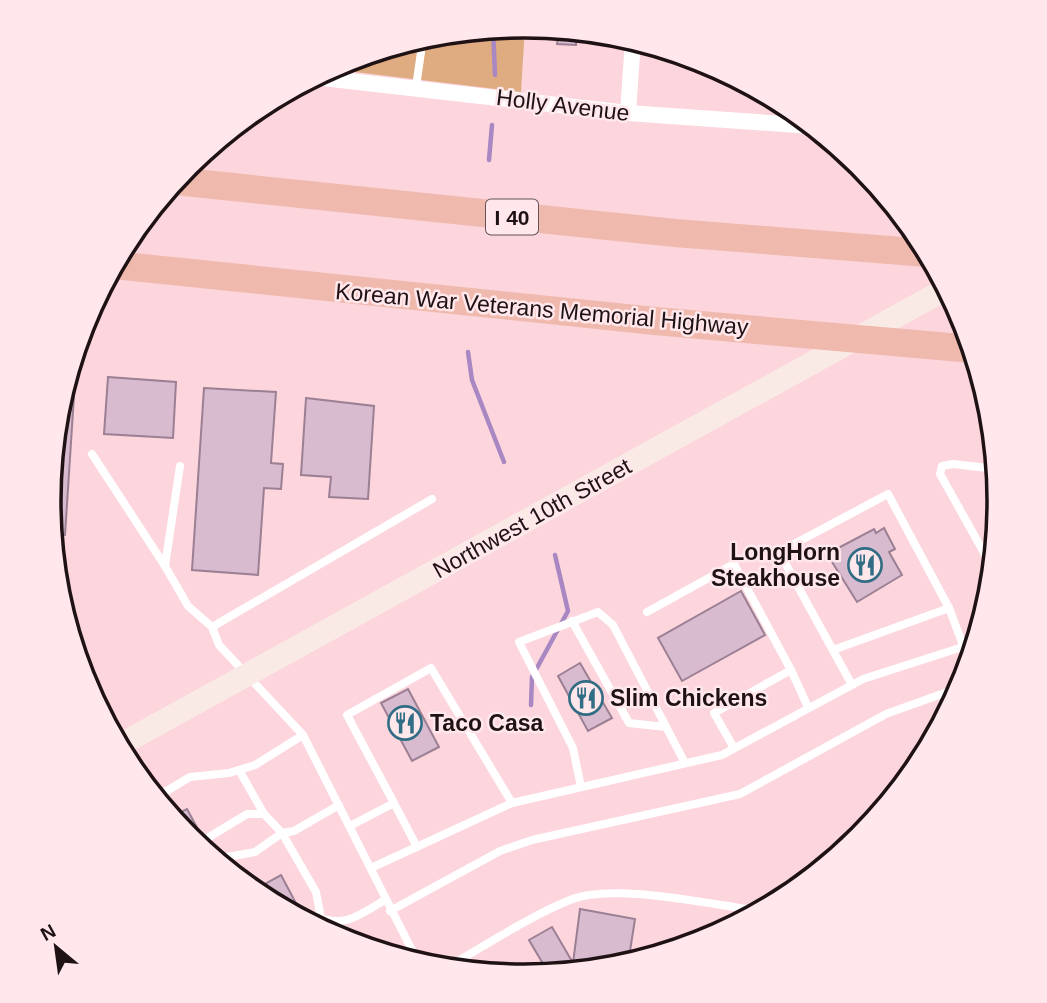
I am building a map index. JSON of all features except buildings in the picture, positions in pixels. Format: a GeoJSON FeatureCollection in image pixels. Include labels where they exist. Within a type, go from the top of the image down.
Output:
{"type":"FeatureCollection","features":[{"type":"Feature","properties":{"kind":"highway","name":"I 40"},"geometry":{"type":"LineString","coordinates":[[188,182],[662,232],[913,252]]}},
{"type":"Feature","properties":{"kind":"highway","name":"Korean War Veterans Memorial Highway"},"geometry":{"type":"LineString","coordinates":[[125,266],[960,348]]}},
{"type":"Feature","properties":{"kind":"highway"},"geometry":{"type":"LineString","coordinates":[[926,346],[963,355]]}},
{"type":"Feature","properties":{"kind":"main road","name":"Northwest 10th Street"},"geometry":{"type":"LineString","coordinates":[[128,741],[937,294]]}},
{"type":"Feature","properties":{"kind":"street"},"geometry":{"type":"LineString","coordinates":[[628,113],[632,51]]}},
{"type":"Feature","properties":{"kind":"street","name":"Holly Avenue"},"geometry":{"type":"LineString","coordinates":[[335,79],[628,113],[792,125]]}},
{"type":"Feature","properties":{"kind":"lane"},"geometry":{"type":"LineString","coordinates":[[416,87],[421,50]]}},
{"type":"Feature","properties":{"kind":"lane"},"geometry":{"type":"LineString","coordinates":[[92,454],[188,606],[212,626],[219,645],[303,735],[412,951]]}},
{"type":"Feature","properties":{"kind":"lane"},"geometry":{"type":"LineString","coordinates":[[984,553],[940,474],[942,466],[953,464],[986,468]]}},
{"type":"Feature","properties":{"kind":"lane"},"geometry":{"type":"LineString","coordinates":[[165,566],[180,466]]}},
{"type":"Feature","properties":{"kind":"lane"},"geometry":{"type":"LineString","coordinates":[[371,868],[512,803],[722,755],[852,685],[963,645],[948,608],[888,494],[779,552],[852,685]]}},
{"type":"Feature","properties":{"kind":"lane"},"geometry":{"type":"LineString","coordinates":[[212,626],[432,499]]}},
{"type":"Feature","properties":{"kind":"lane"},"geometry":{"type":"LineString","coordinates":[[647,612],[734,564],[808,707]]}},
{"type":"Feature","properties":{"kind":"lane"},"geometry":{"type":"LineString","coordinates":[[833,650],[948,608]]}},
{"type":"Feature","properties":{"kind":"lane"},"geometry":{"type":"LineString","coordinates":[[581,787],[573,748],[519,642],[598,612],[613,625],[685,763]]}},
{"type":"Feature","properties":{"kind":"lane"},"geometry":{"type":"LineString","coordinates":[[572,621],[629,723],[666,727]]}},
{"type":"Feature","properties":{"kind":"lane"},"geometry":{"type":"LineString","coordinates":[[417,847],[348,715],[431,668],[512,803]]}},
{"type":"Feature","properties":{"kind":"lane"},"geometry":{"type":"LineString","coordinates":[[734,748],[714,713],[791,670]]}},
{"type":"Feature","properties":{"kind":"lane"},"geometry":{"type":"LineString","coordinates":[[390,911],[500,851],[532,840],[740,794],[886,715],[945,693]]}},
{"type":"Feature","properties":{"kind":"lane"},"geometry":{"type":"LineString","coordinates":[[164,793],[190,777],[255,765],[303,735]]}},
{"type":"Feature","properties":{"kind":"lane"},"geometry":{"type":"LineString","coordinates":[[239,770],[264,814],[282,833],[316,892],[320,913],[318,916]]}},
{"type":"Feature","properties":{"kind":"lane"},"geometry":{"type":"LineString","coordinates":[[350,827],[394,803]]}},
{"type":"Feature","properties":{"kind":"lane"},"geometry":{"type":"LineString","coordinates":[[227,857],[255,852],[282,833],[293,831],[339,805]]}},
{"type":"Feature","properties":{"kind":"lane"},"geometry":{"type":"LineString","coordinates":[[206,839],[247,814],[264,814]]}},
{"type":"Feature","properties":{"kind":"lane"},"geometry":{"type":"LineString","coordinates":[[460,960],[571,899],[601,894],[642,895],[743,909]]}},
{"type":"Feature","properties":{"kind":"lane"},"geometry":{"type":"LineString","coordinates":[[327,920],[334,923],[351,919],[385,900]]}},
{"type":"Feature","properties":{"kind":"shaded area"},"geometry":{"type":"Polygon","coordinates":[[[524,38],[521,92],[352,72],[433,47],[524,38]]]}},
{"type":"Feature","properties":{"kind":"waterway"},"geometry":{"type":"LineString","coordinates":[[493,39],[495,75]]}},
{"type":"Feature","properties":{"kind":"waterway"},"geometry":{"type":"LineString","coordinates":[[489,160],[492,125]]}},
{"type":"Feature","properties":{"kind":"waterway"},"geometry":{"type":"LineString","coordinates":[[468,352],[472,380],[504,462]]}},
{"type":"Feature","properties":{"kind":"waterway"},"geometry":{"type":"LineString","coordinates":[[531,705],[532,677],[568,611],[555,555]]}},
{"type":"Feature","properties":{"kind":"place","name":"LongHorn Steakhouse"},"geometry":{"type":"Point","coordinates":[865,565]}},
{"type":"Feature","properties":{"kind":"place","name":"Slim Chickens"},"geometry":{"type":"Point","coordinates":[586,698]}},
{"type":"Feature","properties":{"kind":"place","name":"Taco Casa"},"geometry":{"type":"Point","coordinates":[405,723]}}]}
